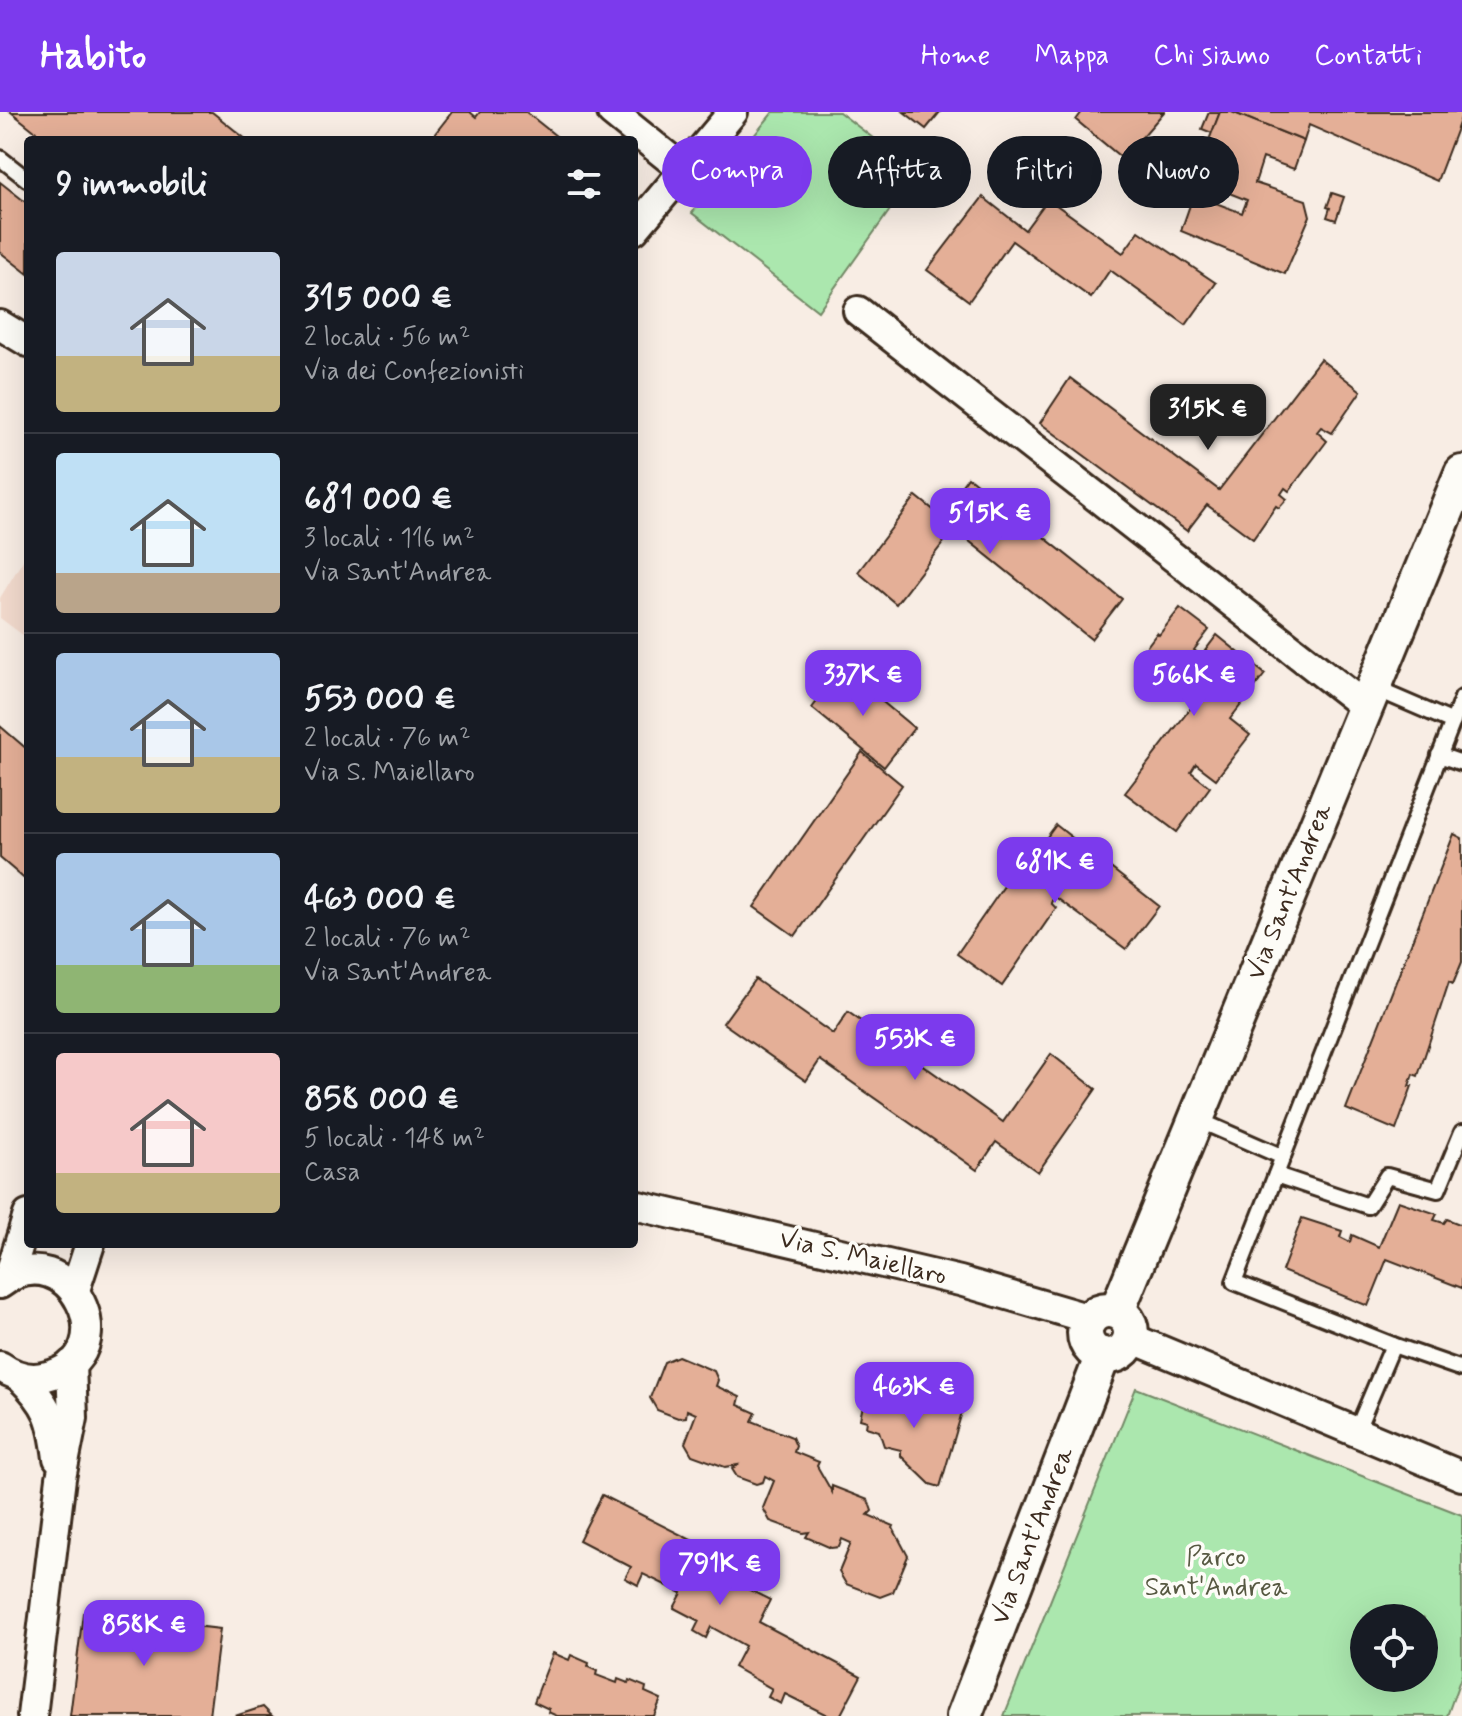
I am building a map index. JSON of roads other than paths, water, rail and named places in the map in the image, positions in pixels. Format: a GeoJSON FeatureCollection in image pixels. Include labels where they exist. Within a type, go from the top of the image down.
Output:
{"type":"FeatureCollection","features":[{"type":"Feature","properties":{"kind":"street"},"geometry":{"type":"LineString","coordinates":[[612,112],[662,152]]}},
{"type":"Feature","properties":{"kind":"street"},"geometry":{"type":"LineString","coordinates":[[713,136],[733,112]]}},
{"type":"Feature","properties":{"kind":"street"},"geometry":{"type":"LineString","coordinates":[[638,225],[662,198]]}},
{"type":"Feature","properties":{"kind":"street"},"geometry":{"type":"LineString","coordinates":[[858,311],[1370,697]]}},
{"type":"Feature","properties":{"kind":"street"},"geometry":{"type":"LineString","coordinates":[[0,325],[24,340]]}},
{"type":"Feature","properties":{"kind":"street","name":"Via Sant'Andrea"},"geometry":{"type":"LineString","coordinates":[[964,1716],[1110,1331],[1462,473]]}},
{"type":"Feature","properties":{"kind":"street","name":"Via S. Maiellaro"},"geometry":{"type":"LineString","coordinates":[[638,1206],[960,1281],[1110,1331],[1462,1476]]}},
{"type":"Feature","properties":{"kind":"street"},"geometry":{"type":"LineString","coordinates":[[4,1280],[24,1226]]}},
{"type":"Feature","properties":{"kind":"street"},"geometry":{"type":"LineString","coordinates":[[75,1290],[89,1248]]}},
{"type":"Feature","properties":{"kind":"street"},"geometry":{"type":"LineString","coordinates":[[4,1280],[26,1272],[44,1272],[61,1279],[75,1290],[84,1304],[88,1319],[87,1336],[71,1364],[56,1374],[38,1378],[10,1372]]}},
{"type":"Feature","properties":{"kind":"street"},"geometry":{"type":"LineString","coordinates":[[32,1716],[61,1478],[73,1418],[71,1364]]}},
{"type":"Feature","properties":{"kind":"street"},"geometry":{"type":"LineString","coordinates":[[10,1372],[42,1398],[53,1420],[61,1478]]}},
{"type":"Feature","properties":{"kind":"lane"},"geometry":{"type":"LineString","coordinates":[[0,158],[24,177]]}},
{"type":"Feature","properties":{"kind":"lane"},"geometry":{"type":"LineString","coordinates":[[1370,697],[1453,722]]}},
{"type":"Feature","properties":{"kind":"lane"},"geometry":{"type":"LineString","coordinates":[[1462,698],[1234,1282],[1462,1369]]}},
{"type":"Feature","properties":{"kind":"lane"},"geometry":{"type":"LineString","coordinates":[[1439,755],[1462,763]]}},
{"type":"Feature","properties":{"kind":"lane"},"geometry":{"type":"LineString","coordinates":[[1196,1119],[1283,1157]]}},
{"type":"Feature","properties":{"kind":"lane"},"geometry":{"type":"LineString","coordinates":[[1276,1175],[1368,1206],[1387,1176],[1438,1190],[1462,1132]]}},
{"type":"Feature","properties":{"kind":"lane"},"geometry":{"type":"LineString","coordinates":[[1356,1432],[1393,1345]]}},
{"type":"Feature","properties":{"kind":"park label","name":"Parco Sant'Andrea"},"geometry":{"type":"Point","coordinates":[1216,1573]}}]}
